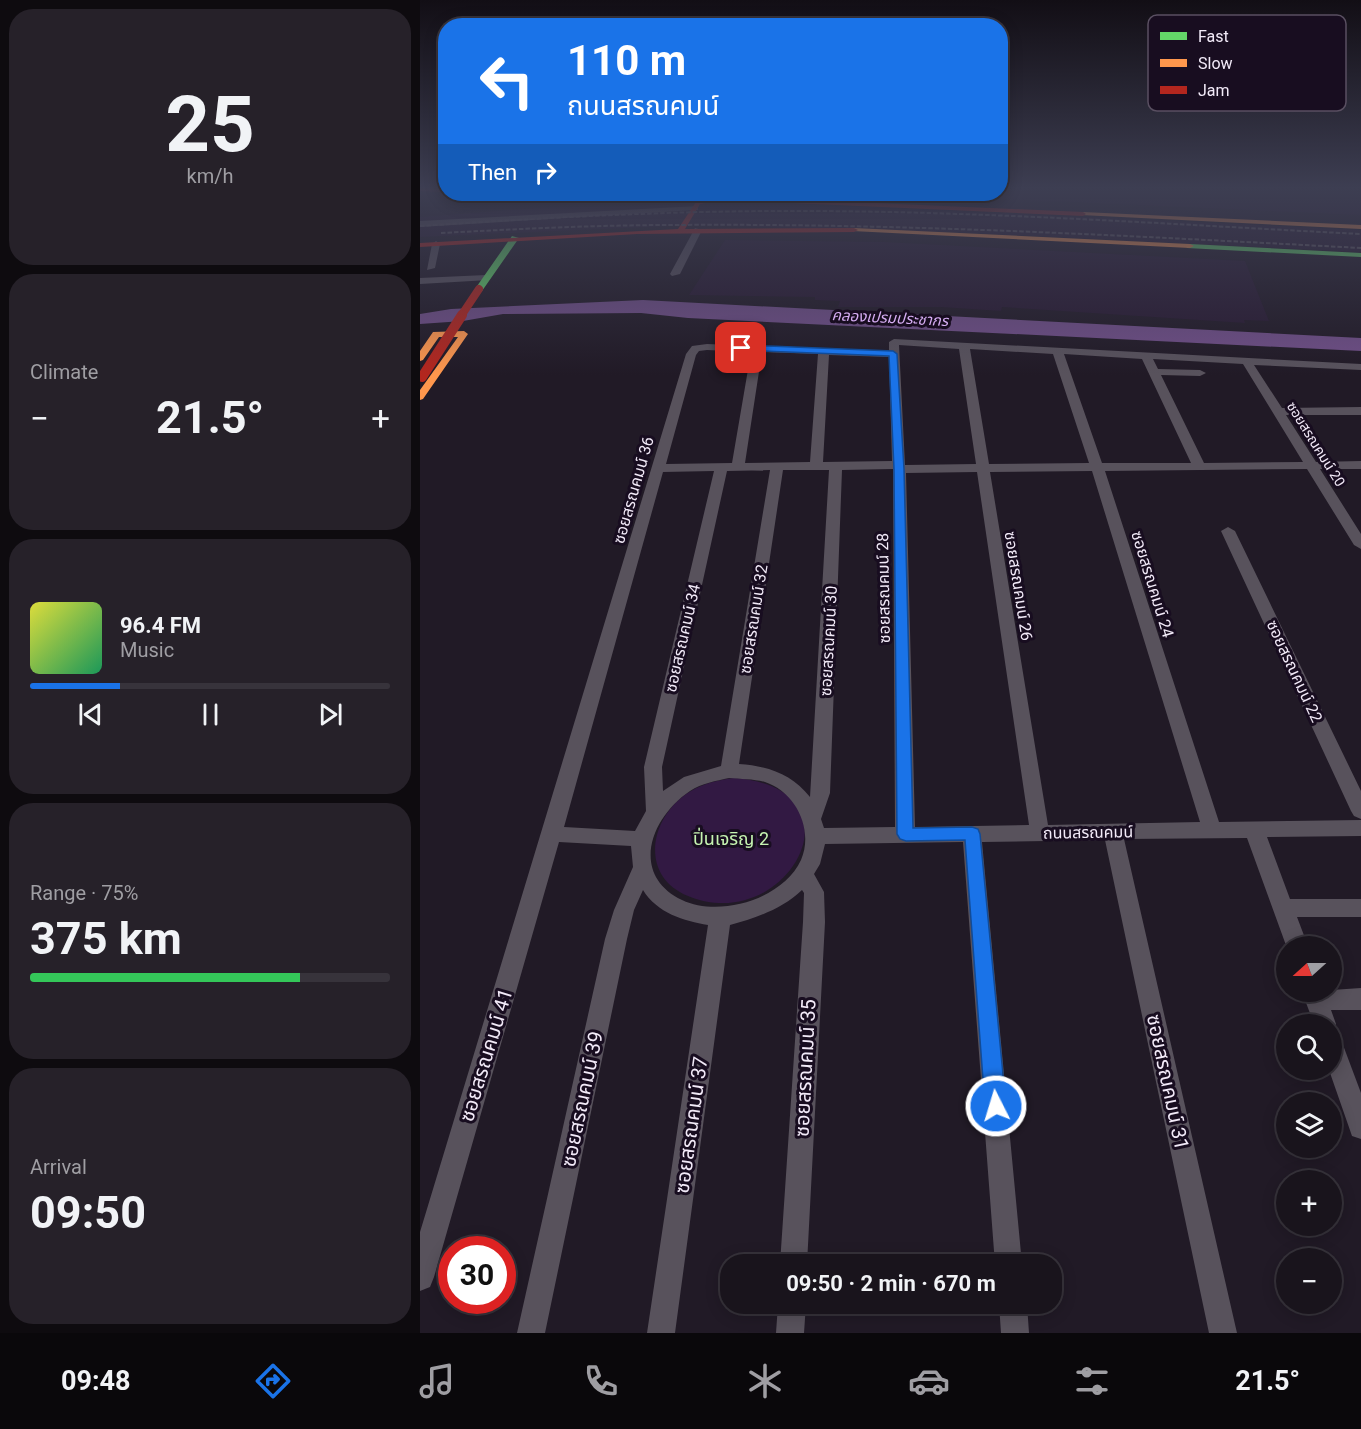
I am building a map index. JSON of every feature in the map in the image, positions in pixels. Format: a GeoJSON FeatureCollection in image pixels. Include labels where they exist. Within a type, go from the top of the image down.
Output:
{"type":"FeatureCollection","features":[{"type":"Feature","properties":{"kind":"main road"},"geometry":{"type":"LineString","coordinates":[[421,378],[506,250]]}},
{"type":"Feature","properties":{"kind":"main road"},"geometry":{"type":"LineString","coordinates":[[1302,250],[1361,255]]}},
{"type":"Feature","properties":{"kind":"main road"},"geometry":{"type":"LineString","coordinates":[[420,358],[436,334],[464,334],[420,398]]}},
{"type":"Feature","properties":{"kind":"street"},"geometry":{"type":"LineString","coordinates":[[430,268],[434,250]]}},
{"type":"Feature","properties":{"kind":"street"},"geometry":{"type":"LineString","coordinates":[[675,274],[688,250]]}},
{"type":"Feature","properties":{"kind":"street"},"geometry":{"type":"LineString","coordinates":[[420,281],[482,284]]}},
{"type":"Feature","properties":{"kind":"street","name":"ซอยสรณคมน์ 36"},"geometry":{"type":"LineString","coordinates":[[552,834],[693,350],[707,347],[824,351],[964,345],[1361,367]]}},
{"type":"Feature","properties":{"kind":"street","name":"ซอยสรณคมน์ 26"},"geometry":{"type":"LineString","coordinates":[[964,345],[1040,832]]}},
{"type":"Feature","properties":{"kind":"street","name":"ซอยสรณคมน์ 28"},"geometry":{"type":"LineString","coordinates":[[893,348],[899,467],[906,834]]}},
{"type":"Feature","properties":{"kind":"street"},"geometry":{"type":"LineString","coordinates":[[738,466],[757,349]]}},
{"type":"Feature","properties":{"kind":"street","name":"ซอยสรณคมน์ 24"},"geometry":{"type":"LineString","coordinates":[[1056,350],[1097,467],[1212,830]]}},
{"type":"Feature","properties":{"kind":"street"},"geometry":{"type":"LineString","coordinates":[[816,466],[824,351]]}},
{"type":"Feature","properties":{"kind":"street"},"geometry":{"type":"LineString","coordinates":[[1146,356],[1199,466]]}},
{"type":"Feature","properties":{"kind":"street","name":"ซอยสรณคมน์ 20"},"geometry":{"type":"LineString","coordinates":[[1246,360],[1312,465],[1356,528],[1361,545]]}},
{"type":"Feature","properties":{"kind":"street"},"geometry":{"type":"LineString","coordinates":[[1154,372],[1200,373]]}},
{"type":"Feature","properties":{"kind":"street"},"geometry":{"type":"LineString","coordinates":[[1278,412],[1361,411]]}},
{"type":"Feature","properties":{"kind":"street"},"geometry":{"type":"LineString","coordinates":[[658,468],[1361,465]]}},
{"type":"Feature","properties":{"kind":"street","name":"ซอยสรณคมน์ 32"},"geometry":{"type":"LineString","coordinates":[[729,771],[777,466]]}},
{"type":"Feature","properties":{"kind":"street","name":"ซอยสรณคมน์ 30"},"geometry":{"type":"LineString","coordinates":[[813,816],[820,793],[836,466]]}},
{"type":"Feature","properties":{"kind":"street","name":"ซอยสรณคมน์ 34"},"geometry":{"type":"LineString","coordinates":[[655,811],[653,768],[720,467]]}},
{"type":"Feature","properties":{"kind":"street","name":"ซอยสรณคมน์ 22"},"geometry":{"type":"LineString","coordinates":[[1228,531],[1361,811]]}},
{"type":"Feature","properties":{"kind":"street"},"geometry":{"type":"LineString","coordinates":[[729,771],[756,772],[781,781],[800,796],[813,816],[816,836],[813,855],[803,874],[788,891],[768,904],[745,913],[720,917],[693,914],[670,904],[652,888],[642,869],[640,854],[642,839],[646,824],[655,811],[669,796],[687,784],[729,771]]}},
{"type":"Feature","properties":{"kind":"street","name":"ถนนสรณคมน์"},"geometry":{"type":"LineString","coordinates":[[816,836],[1361,828]]}},
{"type":"Feature","properties":{"kind":"street"},"geometry":{"type":"LineString","coordinates":[[1254,830],[1293,936]]}},
{"type":"Feature","properties":{"kind":"street","name":"ซอยสรณคมน์ 31"},"geometry":{"type":"LineString","coordinates":[[1113,832],[1223,1333]]}},
{"type":"Feature","properties":{"kind":"street"},"geometry":{"type":"LineString","coordinates":[[552,834],[642,839]]}},
{"type":"Feature","properties":{"kind":"street","name":"ซอยสรณคมน์ 41"},"geometry":{"type":"LineString","coordinates":[[420,1277],[552,834]]}},
{"type":"Feature","properties":{"kind":"street"},"geometry":{"type":"LineString","coordinates":[[972,834],[1008,1254]]}},
{"type":"Feature","properties":{"kind":"street","name":"ซอยสรณคมน์ 39"},"geometry":{"type":"LineString","coordinates":[[531,1333],[616,939],[624,910],[642,869]]}},
{"type":"Feature","properties":{"kind":"street","name":"ซอยสรณคมน์ 35"},"geometry":{"type":"LineString","coordinates":[[795,1254],[814,892],[803,874]]}},
{"type":"Feature","properties":{"kind":"street"},"geometry":{"type":"LineString","coordinates":[[1283,908],[1361,908]]}},
{"type":"Feature","properties":{"kind":"street","name":"ซอยสรณคมน์ 37"},"geometry":{"type":"LineString","coordinates":[[661,1333],[720,917]]}},
{"type":"Feature","properties":{"kind":"street"},"geometry":{"type":"LineString","coordinates":[[1342,998],[1361,999]]}},
{"type":"Feature","properties":{"kind":"street"},"geometry":{"type":"LineString","coordinates":[[1342,1074],[1361,1128]]}},
{"type":"Feature","properties":{"kind":"street"},"geometry":{"type":"LineString","coordinates":[[790,1333],[791,1314]]}},
{"type":"Feature","properties":{"kind":"street"},"geometry":{"type":"LineString","coordinates":[[1013,1314],[1015,1333]]}},
{"type":"Feature","properties":{"kind":"shaded area"},"geometry":{"type":"Polygon","coordinates":[[[718,250],[1040,250],[1245,261],[1269,321],[1244,320],[1245,323],[1002,307],[1001,311],[941,307],[838,307],[840,301],[815,300],[815,297],[689,295],[718,250]]]}},
{"type":"Feature","properties":{"kind":"shaded area"},"geometry":{"type":"Polygon","coordinates":[[[1324,250],[1361,250],[1361,252],[1324,250]]]}},
{"type":"Feature","properties":{"kind":"shaded area"},"geometry":{"type":"Polygon","coordinates":[[[734,778],[775,788],[798,806],[805,831],[799,856],[782,879],[756,896],[724,903],[688,896],[672,886],[661,874],[656,860],[655,844],[659,829],[666,814],[677,801],[691,791],[712,782],[734,778]]]}},
{"type":"Feature","properties":{"kind":"water","name":"คลองเปรมประชากร"},"geometry":{"type":"Polygon","coordinates":[[[643,300],[1361,338],[1361,351],[688,318],[641,313],[503,314],[463,321],[420,324],[420,314],[451,309],[643,300]]]}},
{"type":"Feature","properties":{"kind":"traffic: fast"},"geometry":{"type":"LineString","coordinates":[[479,289],[506,250]]}},
{"type":"Feature","properties":{"kind":"traffic: fast"},"geometry":{"type":"LineString","coordinates":[[1270,250],[1361,255]]}},
{"type":"Feature","properties":{"kind":"traffic: slow"},"geometry":{"type":"LineString","coordinates":[[420,358],[436,334],[464,334],[420,397]]}},
{"type":"Feature","properties":{"kind":"traffic: jam"},"geometry":{"type":"LineString","coordinates":[[422,377],[479,289]]}},
{"type":"Feature","properties":{"kind":"district","name":"ปิ่นเจริญ 2"},"geometry":{"type":"Point","coordinates":[731,839]}},
{"type":"Feature","properties":{"kind":"route"},"geometry":{"type":"LineString","coordinates":[[741,348],[893,354],[899,469],[906,834],[972,834],[996,1106]]}}]}
